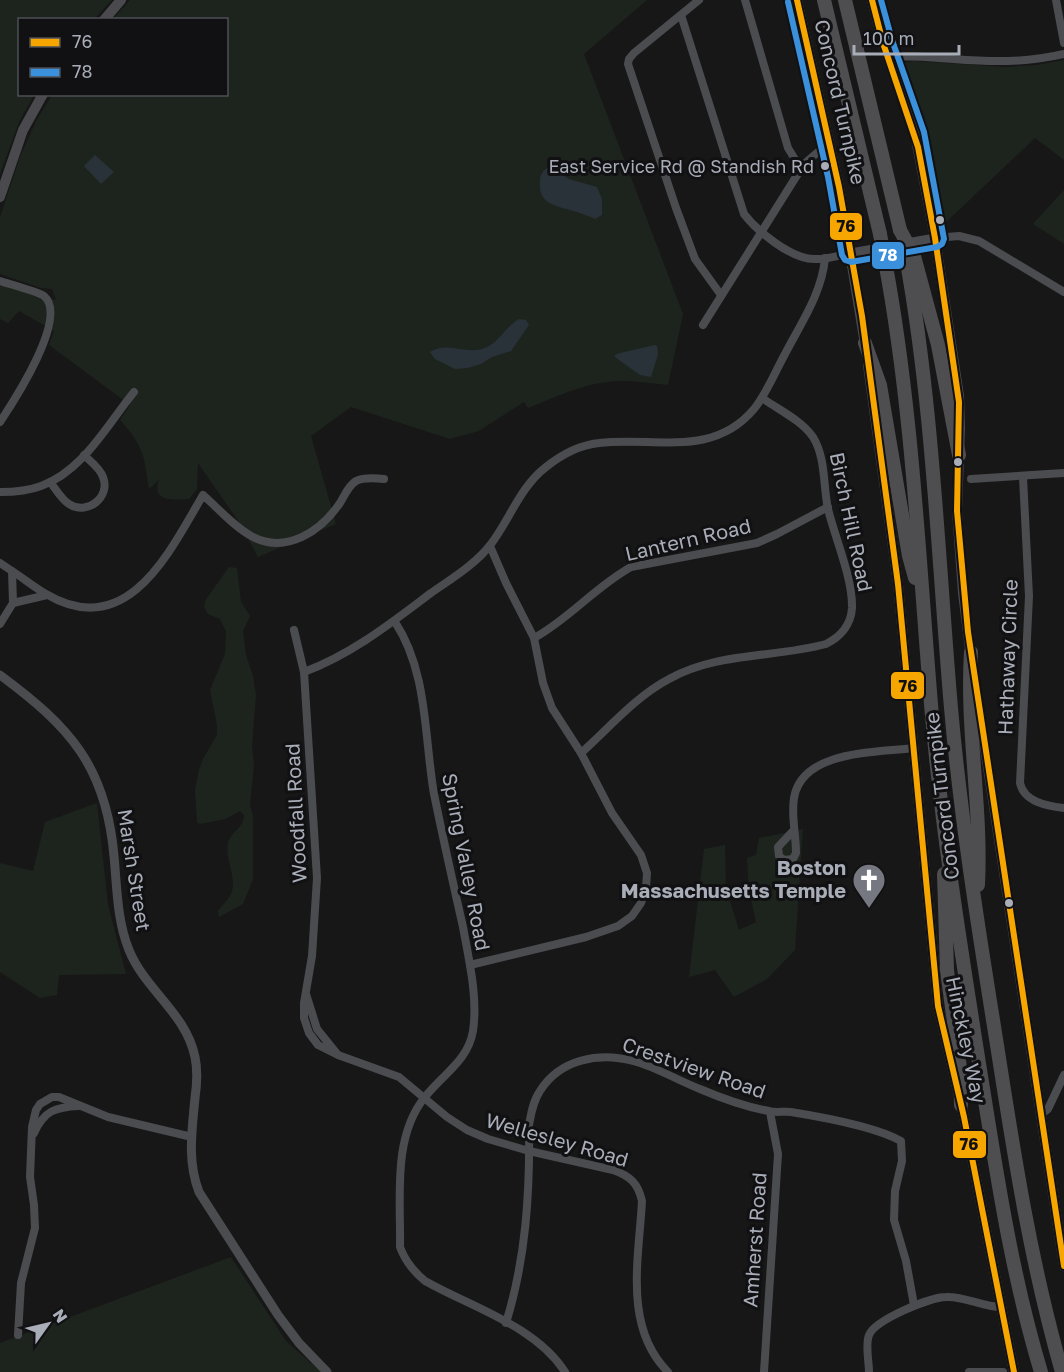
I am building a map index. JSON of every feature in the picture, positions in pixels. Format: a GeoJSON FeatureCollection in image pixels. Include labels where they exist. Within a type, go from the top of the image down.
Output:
{"type":"FeatureCollection","features":[{"type":"Feature","properties":{"kind":"highway","name":"Concord Turnpike"},"geometry":{"type":"LineString","coordinates":[[824,0],[885,261],[907,404],[932,718],[945,836],[1003,1213],[1019,1289],[1041,1372]]}},
{"type":"Feature","properties":{"kind":"highway","name":"Concord Turnpike"},"geometry":{"type":"LineString","coordinates":[[845,0],[900,230],[910,256],[927,400],[954,742],[976,914],[1026,1228],[1062,1372]]}},
{"type":"Feature","properties":{"kind":"highway"},"geometry":{"type":"LineString","coordinates":[[910,256],[936,335],[959,455]]}},
{"type":"Feature","properties":{"kind":"highway"},"geometry":{"type":"LineString","coordinates":[[866,343],[880,385],[909,556],[923,606]]}},
{"type":"Feature","properties":{"kind":"highway"},"geometry":{"type":"LineString","coordinates":[[971,652],[969,684],[975,754],[979,866],[976,914]]}},
{"type":"Feature","properties":{"kind":"highway"},"geometry":{"type":"LineString","coordinates":[[945,836],[943,896],[946,958],[960,1068],[961,1105]]}},
{"type":"Feature","properties":{"kind":"main road"},"geometry":{"type":"LineString","coordinates":[[106,18],[121,0]]}},
{"type":"Feature","properties":{"kind":"main road","name":"Concord Turnpike"},"geometry":{"type":"LineString","coordinates":[[797,0],[831,148],[866,343],[897,578],[913,748]]}},
{"type":"Feature","properties":{"kind":"main road"},"geometry":{"type":"LineString","coordinates":[[872,0],[888,58],[915,134],[935,238],[958,389],[960,421],[958,517],[963,593],[1064,1266]]}},
{"type":"Feature","properties":{"kind":"main road"},"geometry":{"type":"LineString","coordinates":[[0,197],[20,137],[42,96]]}},
{"type":"Feature","properties":{"kind":"main road","name":"Hinckley Way"},"geometry":{"type":"LineString","coordinates":[[913,748],[936,993],[945,1043],[961,1105],[1014,1372]]}},
{"type":"Feature","properties":{"kind":"street"},"geometry":{"type":"LineString","coordinates":[[699,0],[634,54],[628,62],[669,189],[695,259],[722,295]]}},
{"type":"Feature","properties":{"kind":"street"},"geometry":{"type":"LineString","coordinates":[[745,0],[788,148],[801,169]]}},
{"type":"Feature","properties":{"kind":"street"},"geometry":{"type":"LineString","coordinates":[[1056,0],[1064,43]]}},
{"type":"Feature","properties":{"kind":"street"},"geometry":{"type":"LineString","coordinates":[[681,15],[739,204],[746,217],[762,232],[788,250],[809,259],[959,236],[980,241],[1064,292]]}},
{"type":"Feature","properties":{"kind":"street"},"geometry":{"type":"LineString","coordinates":[[888,58],[906,56],[1011,62],[1034,61],[1064,54]]}},
{"type":"Feature","properties":{"kind":"street"},"geometry":{"type":"LineString","coordinates":[[703,325],[801,169],[812,157],[831,148]]}},
{"type":"Feature","properties":{"kind":"street"},"geometry":{"type":"LineString","coordinates":[[304,672],[338,657],[395,622],[463,571],[490,546],[528,485],[546,467],[567,454],[601,443],[678,443],[704,439],[738,423],[754,409],[762,398],[820,287],[825,258]]}},
{"type":"Feature","properties":{"kind":"street"},"geometry":{"type":"LineString","coordinates":[[0,281],[43,294],[51,307],[52,315],[40,350],[0,422]]}},
{"type":"Feature","properties":{"kind":"street"},"geometry":{"type":"LineString","coordinates":[[0,492],[30,490],[50,482],[69,470],[84,455],[134,392]]}},
{"type":"Feature","properties":{"kind":"street","name":"Birch Hill Road"},"geometry":{"type":"LineString","coordinates":[[581,753],[649,692],[683,672],[709,663],[826,644],[841,634],[849,622],[852,610],[851,594],[828,507],[821,457],[812,437],[802,425],[762,398]]}},
{"type":"Feature","properties":{"kind":"street"},"geometry":{"type":"LineString","coordinates":[[50,482],[63,499],[72,506],[87,507],[97,502],[104,489],[103,477],[100,470],[84,455]]}},
{"type":"Feature","properties":{"kind":"street"},"geometry":{"type":"LineString","coordinates":[[971,479],[1064,473]]}},
{"type":"Feature","properties":{"kind":"street","name":"Hathaway Circle"},"geometry":{"type":"LineString","coordinates":[[1023,477],[1029,596],[1020,783],[1023,793],[1030,799],[1064,807]]}},
{"type":"Feature","properties":{"kind":"street"},"geometry":{"type":"LineString","coordinates":[[0,563],[47,595],[76,605],[97,607],[117,602],[134,593],[152,575],[203,495],[242,531],[275,543],[292,541],[313,533],[327,520],[347,490],[359,479],[384,479]]}},
{"type":"Feature","properties":{"kind":"street","name":"Lantern Road"},"geometry":{"type":"LineString","coordinates":[[534,638],[549,630],[613,577],[631,567],[757,543],[828,507]]}},
{"type":"Feature","properties":{"kind":"street"},"geometry":{"type":"LineString","coordinates":[[470,965],[586,937],[618,926],[632,916],[641,903],[646,888],[647,873],[641,855],[612,813],[581,753],[552,708],[543,683],[534,638],[490,546]]}},
{"type":"Feature","properties":{"kind":"street"},"geometry":{"type":"LineString","coordinates":[[0,624],[13,603],[12,571]]}},
{"type":"Feature","properties":{"kind":"street"},"geometry":{"type":"LineString","coordinates":[[13,603],[47,595]]}},
{"type":"Feature","properties":{"kind":"street","name":"Spring Valley Road"},"geometry":{"type":"LineString","coordinates":[[395,622],[412,656],[420,687],[434,793],[470,965],[474,1022],[469,1044],[461,1058],[424,1097],[412,1119],[405,1139],[400,1171],[400,1247],[404,1258],[414,1272],[425,1281],[536,1340],[557,1359],[565,1372]]}},
{"type":"Feature","properties":{"kind":"street","name":"Woodfall Road"},"geometry":{"type":"LineString","coordinates":[[294,630],[304,672],[317,878],[312,956],[304,1013],[309,1033],[321,1048],[393,1074],[424,1097]]}},
{"type":"Feature","properties":{"kind":"street","name":"Marsh Street"},"geometry":{"type":"LineString","coordinates":[[0,675],[36,703],[64,729],[86,758],[101,789],[110,821],[121,922],[128,950],[140,972],[182,1024],[193,1048],[197,1077],[191,1156],[194,1175],[203,1200],[278,1315],[299,1343],[327,1372]]}},
{"type":"Feature","properties":{"kind":"street"},"geometry":{"type":"LineString","coordinates":[[794,830],[793,803],[798,785],[803,777],[819,764],[840,757],[913,748]]}},
{"type":"Feature","properties":{"kind":"street","name":"Crestview Road"},"geometry":{"type":"LineString","coordinates":[[506,1323],[514,1296],[525,1239],[529,1125],[532,1108],[540,1091],[554,1075],[588,1058],[609,1056],[634,1061],[705,1091],[770,1112],[790,1112],[880,1131],[901,1141],[902,1161],[895,1191],[894,1220],[906,1261],[914,1305]]}},
{"type":"Feature","properties":{"kind":"street"},"geometry":{"type":"LineString","coordinates":[[1040,1115],[1048,1109],[1064,1075]]}},
{"type":"Feature","properties":{"kind":"street"},"geometry":{"type":"LineString","coordinates":[[18,1335],[21,1282],[35,1228],[30,1177],[31,1140],[36,1110],[46,1100],[59,1097],[108,1117],[192,1137]]}},
{"type":"Feature","properties":{"kind":"street","name":"Wellesley Road"},"geometry":{"type":"LineString","coordinates":[[424,1097],[466,1130],[488,1139],[626,1174],[634,1180],[640,1190],[642,1201],[636,1293],[639,1318],[652,1352],[668,1372]]}},
{"type":"Feature","properties":{"kind":"street"},"geometry":{"type":"LineString","coordinates":[[31,1140],[42,1117],[57,1109],[80,1106]]}},
{"type":"Feature","properties":{"kind":"street","name":"Amherst Road"},"geometry":{"type":"LineString","coordinates":[[764,1372],[778,1154],[770,1112]]}},
{"type":"Feature","properties":{"kind":"street"},"geometry":{"type":"LineString","coordinates":[[869,1372],[868,1337],[872,1330],[914,1305],[947,1297],[1001,1307]]}},
{"type":"Feature","properties":{"kind":"street"},"geometry":{"type":"LineString","coordinates":[[969,1372],[1003,1372]]}},
{"type":"Feature","properties":{"kind":"shaded area"},"geometry":{"type":"Polygon","coordinates":[[[0,0],[112,0],[95,18],[18,18],[18,96],[33,96],[19,122],[0,174],[0,0]]]}},
{"type":"Feature","properties":{"kind":"shaded area"},"geometry":{"type":"Polygon","coordinates":[[[130,0],[647,0],[584,54],[683,314],[668,385],[622,381],[587,386],[528,408],[524,402],[479,431],[450,439],[351,407],[311,436],[336,524],[258,557],[241,525],[198,463],[197,489],[189,499],[171,499],[161,496],[157,487],[159,480],[149,489],[142,452],[134,437],[120,420],[130,405],[49,345],[54,331],[19,311],[8,323],[0,319],[0,285],[56,300],[52,289],[41,288],[0,274],[0,217],[20,157],[36,121],[51,96],[228,96],[228,18],[114,18],[130,0]]]}},
{"type":"Feature","properties":{"kind":"shaded area"},"geometry":{"type":"Polygon","coordinates":[[[1064,60],[1064,160],[1035,138],[942,226],[923,133],[899,64],[912,61],[1006,67],[1064,60]]]}},
{"type":"Feature","properties":{"kind":"shaded area"},"geometry":{"type":"Polygon","coordinates":[[[95,155],[114,172],[101,184],[84,166],[95,155]]]}},
{"type":"Feature","properties":{"kind":"shaded area"},"geometry":{"type":"Polygon","coordinates":[[[550,167],[569,179],[597,187],[602,199],[602,215],[595,219],[551,204],[546,200],[540,190],[540,179],[544,171],[550,167]]]}},
{"type":"Feature","properties":{"kind":"shaded area"},"geometry":{"type":"Polygon","coordinates":[[[1064,190],[1064,244],[1033,224],[1064,190]]]}},
{"type":"Feature","properties":{"kind":"shaded area"},"geometry":{"type":"Polygon","coordinates":[[[519,319],[526,320],[529,325],[511,351],[492,357],[481,364],[455,369],[435,359],[430,352],[443,348],[475,350],[488,347],[519,319]]]}},
{"type":"Feature","properties":{"kind":"shaded area"},"geometry":{"type":"Polygon","coordinates":[[[655,345],[658,354],[651,377],[640,375],[615,357],[620,353],[655,345]]]}},
{"type":"Feature","properties":{"kind":"shaded area"},"geometry":{"type":"Polygon","coordinates":[[[229,567],[237,568],[241,602],[250,616],[243,631],[246,655],[256,695],[252,746],[254,765],[250,805],[253,816],[253,879],[243,904],[219,917],[218,911],[230,897],[233,885],[228,843],[242,823],[244,815],[240,811],[225,819],[200,824],[197,822],[195,791],[203,759],[217,735],[210,690],[225,654],[226,631],[220,619],[208,614],[204,607],[205,601],[229,567]]]}},
{"type":"Feature","properties":{"kind":"shaded area"},"geometry":{"type":"Polygon","coordinates":[[[97,803],[108,905],[126,974],[59,975],[57,995],[40,998],[0,972],[0,863],[33,871],[45,822],[97,803]]]}},
{"type":"Feature","properties":{"kind":"shaded area"},"geometry":{"type":"Polygon","coordinates":[[[803,829],[795,950],[767,979],[734,997],[715,970],[689,977],[704,849],[725,845],[726,888],[739,930],[756,922],[749,890],[747,858],[756,855],[759,838],[803,829]]]}},
{"type":"Feature","properties":{"kind":"shaded area"},"geometry":{"type":"Polygon","coordinates":[[[231,1257],[286,1341],[321,1372],[0,1372],[0,1343],[231,1257]]]}},
{"type":"Feature","properties":{"kind":"transit line","name":"76"},"geometry":{"type":"LineString","coordinates":[[797,0],[839,187],[862,316],[898,584],[938,1006],[964,1117],[1014,1372]]}},
{"type":"Feature","properties":{"kind":"transit line","name":"76"},"geometry":{"type":"LineString","coordinates":[[872,0],[883,43],[918,147],[935,238],[959,402],[957,511],[968,632],[1064,1266]]}},
{"type":"Feature","properties":{"kind":"transit line","name":"78"},"geometry":{"type":"LineString","coordinates":[[788,2],[828,177],[842,255],[845,260],[851,262],[937,247],[944,239],[924,132],[892,40],[881,0]]}},
{"type":"Feature","properties":{"kind":"place","name":"East Service Rd @ Standish Rd"},"geometry":{"type":"Point","coordinates":[825,166]}},
{"type":"Feature","properties":{"kind":"place","name":"Boston Massachusetts Temple"},"geometry":{"type":"Point","coordinates":[869,909]}}]}
